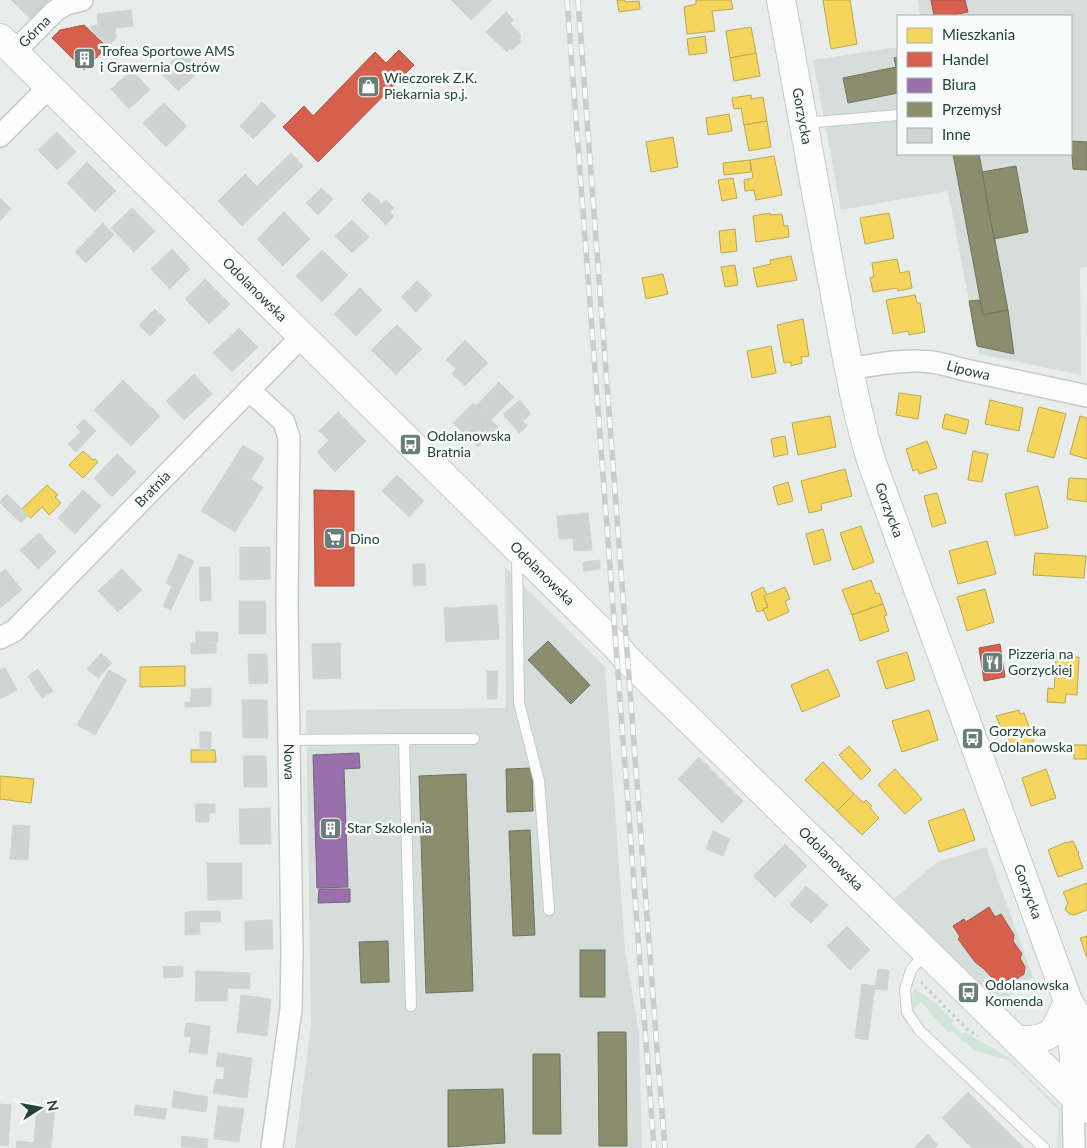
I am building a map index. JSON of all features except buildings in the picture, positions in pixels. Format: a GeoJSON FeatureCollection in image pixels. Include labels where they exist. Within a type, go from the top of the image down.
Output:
{"type":"FeatureCollection","features":[{"type":"Feature","properties":{"kind":"main road","name":"Gorzycka"},"geometry":{"type":"LineString","coordinates":[[781,0],[849,369],[858,414],[871,460],[1068,1001],[1087,1040]]}},
{"type":"Feature","properties":{"kind":"main road","name":"Odolanowska"},"geometry":{"type":"LineString","coordinates":[[7,45],[627,659],[1080,1102]]}},
{"type":"Feature","properties":{"kind":"main road","name":"Gorzycka"},"geometry":{"type":"LineString","coordinates":[[1068,1001],[1080,1102]]}},
{"type":"Feature","properties":{"kind":"main road"},"geometry":{"type":"LineString","coordinates":[[1016,1040],[1042,1038],[1052,1033],[1068,1001]]}},
{"type":"Feature","properties":{"kind":"street","name":"Górna"},"geometry":{"type":"LineString","coordinates":[[7,45],[66,4],[82,0]]}},
{"type":"Feature","properties":{"kind":"street"},"geometry":{"type":"LineString","coordinates":[[0,136],[49,87]]}},
{"type":"Feature","properties":{"kind":"street","name":"Bratnia"},"geometry":{"type":"LineString","coordinates":[[0,638],[14,631],[302,336]]}},
{"type":"Feature","properties":{"kind":"street","name":"Lipowa"},"geometry":{"type":"LineString","coordinates":[[849,369],[919,360],[1087,396]]}},
{"type":"Feature","properties":{"kind":"street","name":"Nowa"},"geometry":{"type":"LineString","coordinates":[[249,390],[284,422],[289,438],[287,602],[292,952],[291,1009],[274,1148]]}},
{"type":"Feature","properties":{"kind":"street"},"geometry":{"type":"LineString","coordinates":[[1074,1148],[1080,1102]]}},
{"type":"Feature","properties":{"kind":"lane"},"geometry":{"type":"LineString","coordinates":[[803,124],[897,115]]}},
{"type":"Feature","properties":{"kind":"lane"},"geometry":{"type":"LineString","coordinates":[[517,549],[520,703],[539,781],[549,910]]}},
{"type":"Feature","properties":{"kind":"lane"},"geometry":{"type":"LineString","coordinates":[[404,739],[411,1006]]}},
{"type":"Feature","properties":{"kind":"lane"},"geometry":{"type":"LineString","coordinates":[[289,740],[474,739]]}},
{"type":"Feature","properties":{"kind":"lane"},"geometry":{"type":"LineString","coordinates":[[927,951],[911,970],[905,989],[907,1012],[920,1031],[1044,1148]]}},
{"type":"Feature","properties":{"kind":"shaded area"},"geometry":{"type":"Polygon","coordinates":[[[918,0],[1087,0],[1087,267],[1080,268],[1081,375],[979,354],[948,191],[841,210],[813,60],[897,47],[897,155],[1072,155],[1072,15],[920,15],[918,0]]]}},
{"type":"Feature","properties":{"kind":"shaded area"},"geometry":{"type":"Polygon","coordinates":[[[505,567],[605,667],[625,950],[639,1032],[642,1148],[295,1148],[311,1025],[306,710],[506,708],[505,567]]]}},
{"type":"Feature","properties":{"kind":"shaded area"},"geometry":{"type":"Polygon","coordinates":[[[986,847],[1033,977],[1001,1004],[894,899],[937,862],[986,847]]]}},
{"type":"Feature","properties":{"kind":"green space"},"geometry":{"type":"Polygon","coordinates":[[[915,989],[936,1003],[954,1021],[952,1024],[962,1034],[965,1032],[1011,1059],[1058,1106],[1060,1109],[1061,1148],[1057,1147],[1059,1110],[1009,1060],[975,1051],[951,1031],[948,1032],[921,1002],[913,1010],[912,994],[915,989]]]}},
{"type":"Feature","properties":{"kind":"railway"},"geometry":{"type":"LineString","coordinates":[[567,0],[654,1148]]}},
{"type":"Feature","properties":{"kind":"railway"},"geometry":{"type":"LineString","coordinates":[[578,0],[665,1148]]}},
{"type":"Feature","properties":{"kind":"place","name":"Trofea Sportowe AMS i Grawernia Ostrów"},"geometry":{"type":"Point","coordinates":[84,59]}},
{"type":"Feature","properties":{"kind":"place","name":"Wieczorek Z.K. Piekarnia sp.j."},"geometry":{"type":"Point","coordinates":[368,86]}},
{"type":"Feature","properties":{"kind":"place","name":"Odolanowska Bratnia"},"geometry":{"type":"Point","coordinates":[411,444]}},
{"type":"Feature","properties":{"kind":"place","name":"Dino"},"geometry":{"type":"Point","coordinates":[334,539]}},
{"type":"Feature","properties":{"kind":"place","name":"Pizzeria na Gorzyckiej"},"geometry":{"type":"Point","coordinates":[992,662]}},
{"type":"Feature","properties":{"kind":"place","name":"Gorzycka Odolanowska"},"geometry":{"type":"Point","coordinates":[973,739]}},
{"type":"Feature","properties":{"kind":"place","name":"Star Szkolenia"},"geometry":{"type":"Point","coordinates":[331,828]}},
{"type":"Feature","properties":{"kind":"place","name":"Odolanowska Komenda"},"geometry":{"type":"Point","coordinates":[969,993]}}]}
